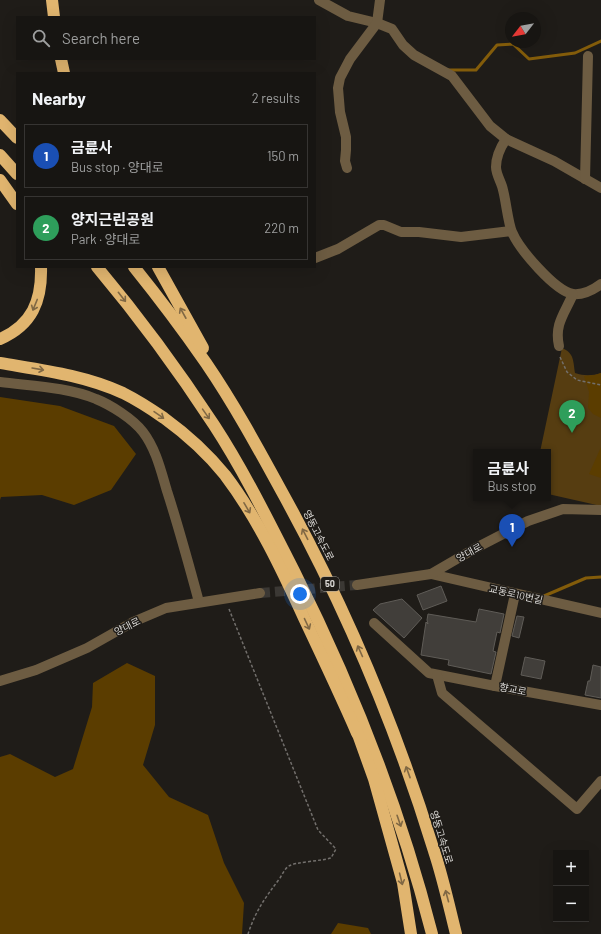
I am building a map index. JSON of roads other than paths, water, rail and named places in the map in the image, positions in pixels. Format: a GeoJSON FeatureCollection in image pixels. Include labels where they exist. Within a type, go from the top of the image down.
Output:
{"type":"FeatureCollection","features":[{"type":"Feature","properties":{"kind":"highway"},"geometry":{"type":"LineString","coordinates":[[52,0],[54,16]]}},
{"type":"Feature","properties":{"kind":"highway"},"geometry":{"type":"LineString","coordinates":[[60,60],[64,72]]}},
{"type":"Feature","properties":{"kind":"highway"},"geometry":{"type":"LineString","coordinates":[[0,120],[16,137]]}},
{"type":"Feature","properties":{"kind":"highway"},"geometry":{"type":"LineString","coordinates":[[0,155],[16,173]]}},
{"type":"Feature","properties":{"kind":"highway"},"geometry":{"type":"LineString","coordinates":[[0,180],[16,203]]}},
{"type":"Feature","properties":{"kind":"highway"},"geometry":{"type":"LineString","coordinates":[[0,339],[19,328],[31,315],[36,306],[39,293],[41,268]]}},
{"type":"Feature","properties":{"kind":"highway"},"geometry":{"type":"LineString","coordinates":[[98,268],[120,294],[163,352],[214,426],[260,505],[316,616],[356,705],[392,801],[432,934]]}},
{"type":"Feature","properties":{"kind":"highway","name":"영동고속도로"},"geometry":{"type":"LineString","coordinates":[[135,268],[206,364],[263,457],[327,578],[363,657],[389,722],[435,852],[456,934]]}},
{"type":"Feature","properties":{"kind":"highway"},"geometry":{"type":"LineString","coordinates":[[159,268],[263,457]]}},
{"type":"Feature","properties":{"kind":"highway"},"geometry":{"type":"LineString","coordinates":[[0,362],[76,377],[122,392],[138,400],[176,427],[209,457],[238,493],[280,566],[357,733]]}},
{"type":"Feature","properties":{"kind":"highway"},"geometry":{"type":"LineString","coordinates":[[316,616],[374,779],[403,883],[411,934]]}},
{"type":"Feature","properties":{"kind":"street"},"geometry":{"type":"LineString","coordinates":[[319,0],[348,16],[378,23],[392,29],[403,45],[414,55],[452,76],[490,126],[506,139],[554,161],[601,188]]}},
{"type":"Feature","properties":{"kind":"street"},"geometry":{"type":"LineString","coordinates":[[347,168],[345,161],[346,137],[338,88],[340,78],[350,59],[378,23],[380,0]]}},
{"type":"Feature","properties":{"kind":"street"},"geometry":{"type":"LineString","coordinates":[[585,179],[588,56]]}},
{"type":"Feature","properties":{"kind":"street"},"geometry":{"type":"LineString","coordinates":[[506,139],[499,150],[496,169],[504,192],[511,232],[531,261],[555,284],[565,291],[573,294],[582,293],[592,290],[601,284]]}},
{"type":"Feature","properties":{"kind":"street"},"geometry":{"type":"LineString","coordinates":[[316,258],[338,248],[379,225],[384,225],[401,232],[426,232],[461,237],[511,232]]}},
{"type":"Feature","properties":{"kind":"street"},"geometry":{"type":"LineString","coordinates":[[559,346],[557,336],[560,319],[573,294]]}},
{"type":"Feature","properties":{"kind":"street"},"geometry":{"type":"LineString","coordinates":[[0,382],[63,390],[85,395],[110,406],[142,430],[149,440],[160,467],[199,602]]}},
{"type":"Feature","properties":{"kind":"street","name":"양대로"},"geometry":{"type":"LineString","coordinates":[[358,585],[431,574],[474,549],[528,521],[563,509],[601,510]]}},
{"type":"Feature","properties":{"kind":"street","name":"교동로10번길"},"geometry":{"type":"LineString","coordinates":[[431,574],[601,613]]}},
{"type":"Feature","properties":{"kind":"street","name":"양대로"},"geometry":{"type":"LineString","coordinates":[[0,681],[36,670],[87,648],[132,622],[166,608],[260,593]]}},
{"type":"Feature","properties":{"kind":"street","name":"향교로"},"geometry":{"type":"LineString","coordinates":[[515,594],[495,686],[601,705]]}},
{"type":"Feature","properties":{"kind":"street"},"geometry":{"type":"LineString","coordinates":[[374,623],[429,673],[495,686]]}},
{"type":"Feature","properties":{"kind":"street"},"geometry":{"type":"LineString","coordinates":[[436,675],[442,693],[577,809],[601,781]]}},
{"type":"Feature","properties":{"kind":"waterway"},"geometry":{"type":"LineString","coordinates":[[447,70],[476,70],[497,45],[513,44],[529,59],[575,53],[601,41]]}},
{"type":"Feature","properties":{"kind":"waterway"},"geometry":{"type":"LineString","coordinates":[[544,596],[586,578],[601,577]]}},
{"type":"Feature","properties":{"kind":"tunnel"},"geometry":{"type":"LineString","coordinates":[[260,593],[357,585]]}},
{"type":"Feature","properties":{"kind":"place","name":"양지근린공원"},"geometry":{"type":"Point","coordinates":[572,433]}},
{"type":"Feature","properties":{"kind":"place","name":"금륜사"},"geometry":{"type":"Point","coordinates":[512,547]}}]}
